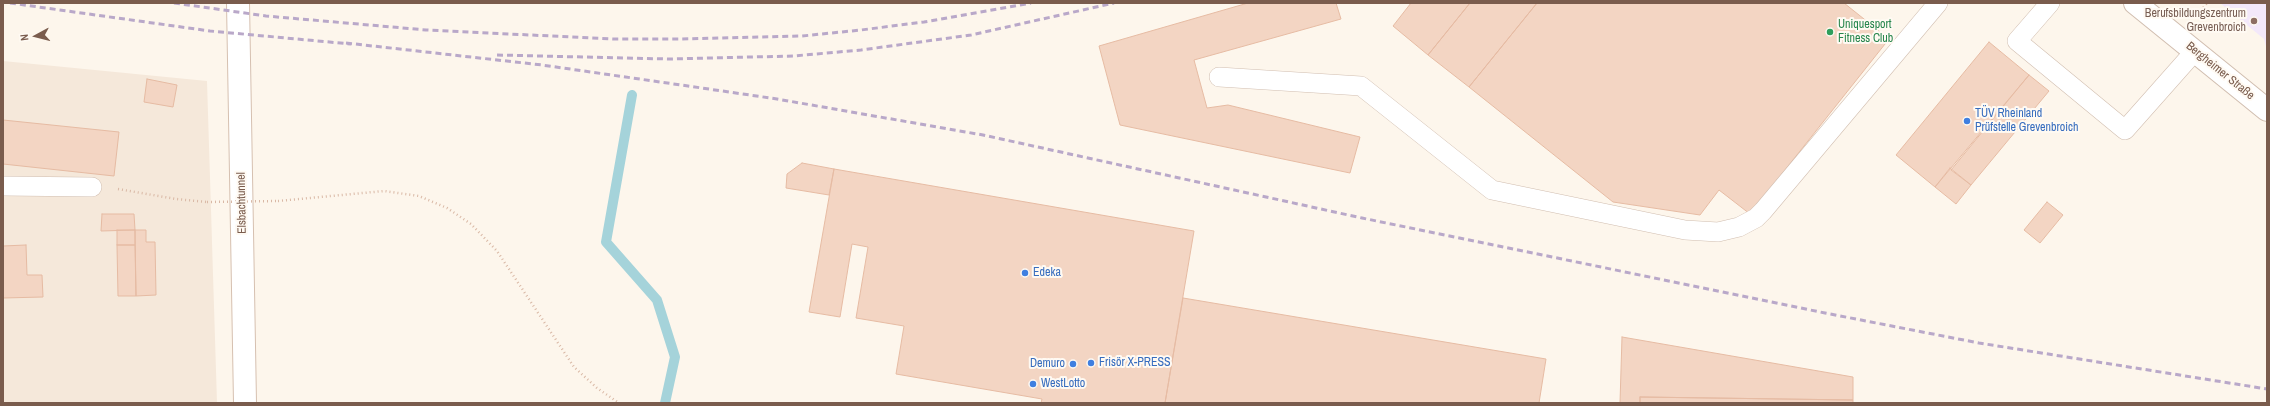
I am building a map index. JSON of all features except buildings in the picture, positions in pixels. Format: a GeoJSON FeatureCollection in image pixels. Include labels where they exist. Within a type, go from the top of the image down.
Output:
{"type":"FeatureCollection","features":[{"type":"Feature","properties":{"kind":"main road","name":"Elsbachtunnel"},"geometry":{"type":"LineString","coordinates":[[238,3],[245,403]]}},
{"type":"Feature","properties":{"kind":"main road","name":"Bergheimer Straße"},"geometry":{"type":"LineString","coordinates":[[2135,3],[2267,110]]}},
{"type":"Feature","properties":{"kind":"lane"},"geometry":{"type":"LineString","coordinates":[[1219,77],[1361,86],[1492,190],[1685,230],[1718,232],[1739,227],[1756,218],[1763,211],[1938,3]]}},
{"type":"Feature","properties":{"kind":"lane"},"geometry":{"type":"LineString","coordinates":[[2050,3],[2017,42],[2126,130],[2195,51]]}},
{"type":"Feature","properties":{"kind":"lane"},"geometry":{"type":"LineString","coordinates":[[3,186],[92,187]]}},
{"type":"Feature","properties":{"kind":"path"},"geometry":{"type":"LineString","coordinates":[[92,187],[207,202],[278,201],[384,191],[419,196],[447,208],[471,224],[497,251],[574,367],[597,388],[619,403]]}},
{"type":"Feature","properties":{"kind":"shaded area","name":"Berufsbildungszentrum Grevenbroich"},"geometry":{"type":"Polygon","coordinates":[[[2220,3],[2267,3],[2267,50],[2264,39],[2220,3]]]}},
{"type":"Feature","properties":{"kind":"shaded area"},"geometry":{"type":"Polygon","coordinates":[[[3,61],[207,81],[217,403],[3,403],[3,61]]]}},
{"type":"Feature","properties":{"kind":"waterway"},"geometry":{"type":"LineString","coordinates":[[632,95],[606,242],[657,300],[675,357],[665,403]]}},
{"type":"Feature","properties":{"kind":"railway"},"geometry":{"type":"LineString","coordinates":[[10,3],[210,31],[351,44]]}},
{"type":"Feature","properties":{"kind":"railway"},"geometry":{"type":"LineString","coordinates":[[174,3],[266,16],[426,30],[614,39],[802,36],[924,22],[1031,3]]}},
{"type":"Feature","properties":{"kind":"railway"},"geometry":{"type":"LineString","coordinates":[[497,55],[669,59],[793,56],[861,50],[971,35],[1114,3]]}},
{"type":"Feature","properties":{"kind":"railway"},"geometry":{"type":"LineString","coordinates":[[346,43],[542,65],[688,86],[777,99],[983,135],[1362,218],[1825,313],[1979,343],[2267,389]]}},
{"type":"Feature","properties":{"kind":"place","name":"Berufsbildungszentrum Grevenbroich"},"geometry":{"type":"Point","coordinates":[2254,21]}},
{"type":"Feature","properties":{"kind":"place","name":"Uniquesport Fitness Club"},"geometry":{"type":"Point","coordinates":[1830,32]}},
{"type":"Feature","properties":{"kind":"place","name":"TÜV Rheinland Prüfstelle Grevenbroich"},"geometry":{"type":"Point","coordinates":[1967,121]}},
{"type":"Feature","properties":{"kind":"place","name":"Edeka"},"geometry":{"type":"Point","coordinates":[1025,273]}},
{"type":"Feature","properties":{"kind":"place","name":"Frisör X-PRESS"},"geometry":{"type":"Point","coordinates":[1091,363]}},
{"type":"Feature","properties":{"kind":"place","name":"Demuro"},"geometry":{"type":"Point","coordinates":[1073,364]}},
{"type":"Feature","properties":{"kind":"place","name":"WestLotto"},"geometry":{"type":"Point","coordinates":[1033,384]}}]}
